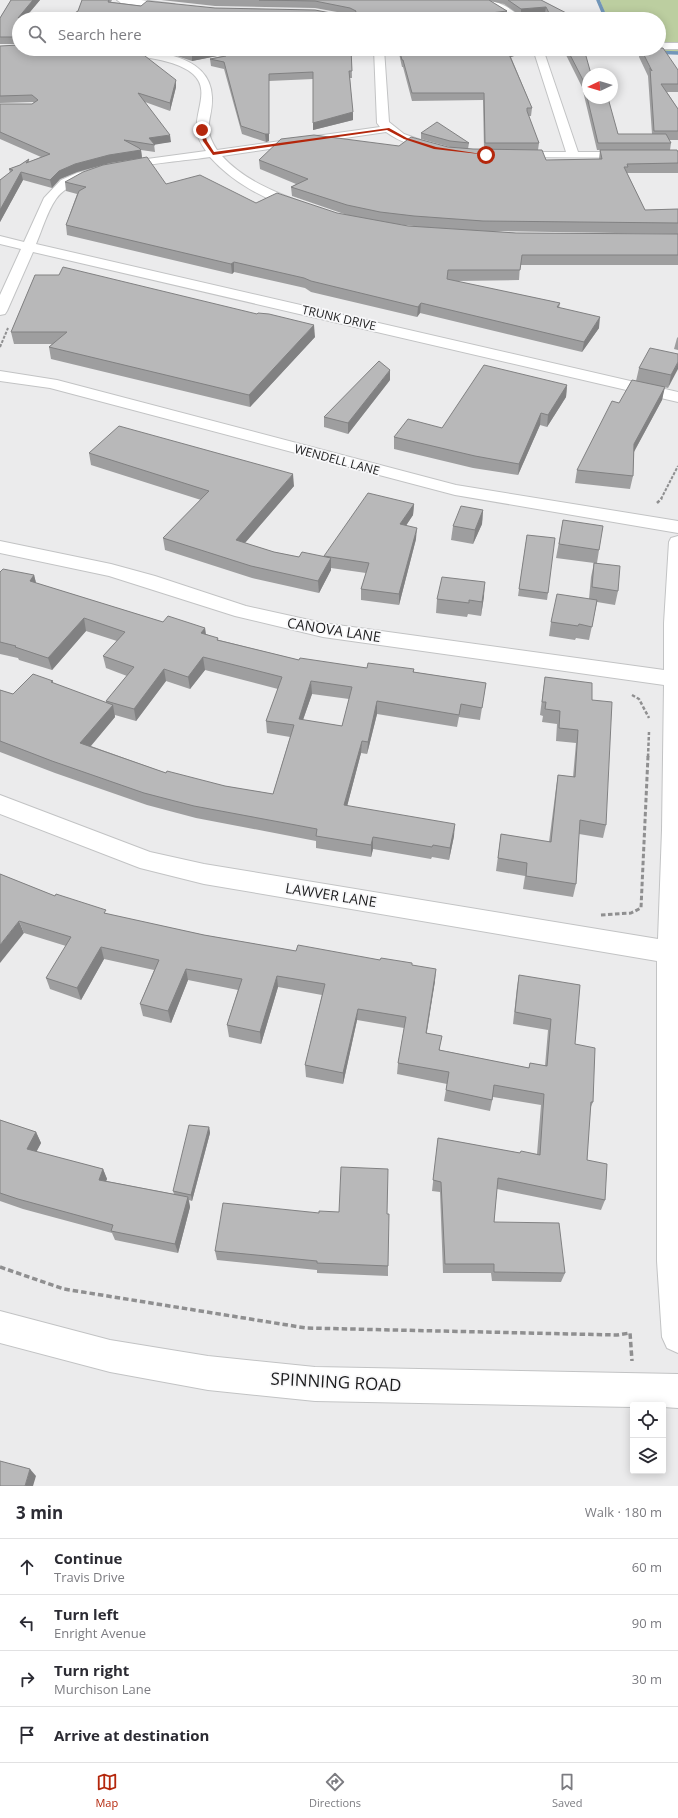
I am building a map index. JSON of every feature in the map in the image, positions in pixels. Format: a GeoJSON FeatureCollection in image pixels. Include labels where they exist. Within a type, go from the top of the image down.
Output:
{"type":"FeatureCollection","features":[{"type":"Feature","properties":{"kind":"street"},"geometry":{"type":"LineString","coordinates":[[127,0],[186,8]]}},
{"type":"Feature","properties":{"kind":"street"},"geometry":{"type":"LineString","coordinates":[[485,0],[507,12]]}},
{"type":"Feature","properties":{"kind":"street"},"geometry":{"type":"LineString","coordinates":[[666,46],[678,46]]}},
{"type":"Feature","properties":{"kind":"street"},"geometry":{"type":"LineString","coordinates":[[157,56],[191,66],[199,72],[207,89],[202,130],[205,141],[213,154],[226,168],[258,188],[315,211]]}},
{"type":"Feature","properties":{"kind":"street"},"geometry":{"type":"LineString","coordinates":[[379,56],[382,118],[387,129]]}},
{"type":"Feature","properties":{"kind":"street"},"geometry":{"type":"LineString","coordinates":[[540,56],[573,155]]}},
{"type":"Feature","properties":{"kind":"street"},"geometry":{"type":"LineString","coordinates":[[191,66],[204,64]]}},
{"type":"Feature","properties":{"kind":"street"},"geometry":{"type":"LineString","coordinates":[[0,311],[50,198],[65,183],[81,176],[110,168],[387,129],[419,144],[449,151]]}},
{"type":"Feature","properties":{"kind":"street"},"geometry":{"type":"LineString","coordinates":[[505,155],[678,155]]}},
{"type":"Feature","properties":{"kind":"street","name":"TRUNK DRIVE"},"geometry":{"type":"LineString","coordinates":[[0,240],[678,397]]}},
{"type":"Feature","properties":{"kind":"street","name":"WENDELL LANE"},"geometry":{"type":"LineString","coordinates":[[0,376],[51,383],[455,490],[502,500],[632,518],[678,527]]}},
{"type":"Feature","properties":{"kind":"street"},"geometry":{"type":"LineString","coordinates":[[678,542],[674,623],[674,830],[670,952],[672,1261],[678,1337]]}},
{"type":"Feature","properties":{"kind":"street","name":"CANOVA LANE"},"geometry":{"type":"LineString","coordinates":[[0,547],[35,552],[96,566],[149,580],[231,608],[276,620],[323,630],[675,679]]}},
{"type":"Feature","properties":{"kind":"street","name":"LAWVER LANE"},"geometry":{"type":"LineString","coordinates":[[0,804],[150,861],[204,874],[670,952]]}},
{"type":"Feature","properties":{"kind":"street","name":"SPINNING ROAD"},"geometry":{"type":"LineString","coordinates":[[0,1327],[110,1356],[208,1373],[315,1384],[678,1391]]}},
{"type":"Feature","properties":{"kind":"path"},"geometry":{"type":"LineString","coordinates":[[654,505],[664,496],[678,466]]}},
{"type":"Feature","properties":{"kind":"path"},"geometry":{"type":"LineString","coordinates":[[629,692],[639,699],[647,710],[651,724]]}},
{"type":"Feature","properties":{"kind":"path"},"geometry":{"type":"LineString","coordinates":[[598,915],[631,913],[641,908],[647,737],[649,730]]}},
{"type":"Feature","properties":{"kind":"path"},"geometry":{"type":"LineString","coordinates":[[0,1267],[64,1288],[306,1328],[617,1336],[630,1333],[633,1390]]}},
{"type":"Feature","properties":{"kind":"green space"},"geometry":{"type":"Polygon","coordinates":[[[600,0],[678,0],[678,53],[666,53],[666,12],[604,12],[600,0]]]}},
{"type":"Feature","properties":{"kind":"building"},"geometry":{"type":"Polygon","coordinates":[[[11,0],[33,0],[23,12],[12,12],[12,37],[0,37],[0,18],[11,0]]]}},
{"type":"Feature","properties":{"kind":"building"},"geometry":{"type":"Polygon","coordinates":[[[82,0],[109,0],[108,2],[141,6],[147,1],[215,8],[315,10],[326,12],[76,12],[82,0]]]}},
{"type":"Feature","properties":{"kind":"building"},"geometry":{"type":"Polygon","coordinates":[[[259,0],[489,0],[507,11],[356,12],[350,8],[315,1],[259,0]]]}},
{"type":"Feature","properties":{"kind":"building"},"geometry":{"type":"Polygon","coordinates":[[[508,0],[541,0],[564,12],[548,12],[546,7],[521,9],[508,0]]]}},
{"type":"Feature","properties":{"kind":"building"},"geometry":{"type":"Polygon","coordinates":[[[12,45],[12,56],[145,56],[176,80],[170,103],[138,93],[170,135],[149,138],[155,145],[124,140],[141,150],[109,155],[75,164],[59,171],[50,180],[21,172],[0,210],[0,180],[13,170],[9,169],[20,165],[29,159],[26,163],[50,154],[0,132],[0,104],[32,104],[38,100],[32,95],[0,96],[0,46],[12,45]]]}},
{"type":"Feature","properties":{"kind":"building"},"geometry":{"type":"Polygon","coordinates":[[[666,52],[678,70],[678,84],[661,84],[678,109],[678,131],[654,131],[650,68],[652,71],[644,56],[666,56],[666,52]]]}},
{"type":"Feature","properties":{"kind":"building"},"geometry":{"type":"Polygon","coordinates":[[[226,56],[351,56],[352,71],[349,71],[353,112],[313,123],[313,72],[269,74],[269,134],[241,126],[224,62],[210,59],[226,56]]]}},
{"type":"Feature","properties":{"kind":"building"},"geometry":{"type":"Polygon","coordinates":[[[401,56],[510,56],[532,108],[527,108],[527,111],[539,143],[485,143],[484,93],[412,93],[401,56]]]}},
{"type":"Feature","properties":{"kind":"building"},"geometry":{"type":"Polygon","coordinates":[[[571,56],[586,56],[589,68],[582,68],[582,78],[571,56]]]}},
{"type":"Feature","properties":{"kind":"building"},"geometry":{"type":"Polygon","coordinates":[[[589,104],[610,104],[618,134],[666,134],[671,143],[598,143],[589,104]]]}},
{"type":"Feature","properties":{"kind":"building"},"geometry":{"type":"Polygon","coordinates":[[[437,122],[469,143],[450,141],[421,133],[437,122]]]}},
{"type":"Feature","properties":{"kind":"building"},"geometry":{"type":"Polygon","coordinates":[[[314,135],[399,146],[411,137],[448,147],[473,149],[542,150],[546,160],[602,159],[600,150],[677,150],[678,163],[627,164],[628,167],[624,167],[645,210],[678,209],[678,223],[483,221],[380,212],[347,205],[291,187],[308,179],[259,160],[281,139],[314,135]]]}},
{"type":"Feature","properties":{"kind":"building"},"geometry":{"type":"Polygon","coordinates":[[[147,157],[166,184],[200,175],[256,203],[277,193],[337,213],[408,226],[516,233],[678,234],[678,255],[522,255],[520,270],[448,270],[447,279],[560,303],[557,307],[600,317],[584,342],[421,303],[418,307],[304,278],[234,262],[231,264],[66,225],[79,191],[86,187],[65,182],[83,172],[103,165],[147,157]]]}},
{"type":"Feature","properties":{"kind":"building"},"geometry":{"type":"Polygon","coordinates":[[[63,267],[257,314],[269,314],[314,325],[249,395],[49,347],[67,332],[11,332],[35,275],[59,275],[63,267]]]}},
{"type":"Feature","properties":{"kind":"building"},"geometry":{"type":"Polygon","coordinates":[[[650,348],[678,354],[678,362],[671,375],[639,368],[650,348]]]}},
{"type":"Feature","properties":{"kind":"building"},"geometry":{"type":"Polygon","coordinates":[[[379,361],[390,370],[348,423],[324,417],[379,361]]]}},
{"type":"Feature","properties":{"kind":"building"},"geometry":{"type":"Polygon","coordinates":[[[484,365],[567,385],[548,415],[541,413],[519,464],[475,456],[394,437],[408,419],[442,428],[484,365]]]}},
{"type":"Feature","properties":{"kind":"building"},"geometry":{"type":"Polygon","coordinates":[[[632,380],[665,387],[634,444],[633,476],[577,470],[612,401],[619,403],[632,380]]]}},
{"type":"Feature","properties":{"kind":"building"},"geometry":{"type":"Polygon","coordinates":[[[119,426],[293,474],[236,540],[274,552],[299,557],[302,552],[331,558],[318,581],[251,566],[163,538],[209,491],[89,453],[119,426]]]}},
{"type":"Feature","properties":{"kind":"building"},"geometry":{"type":"Polygon","coordinates":[[[368,493],[414,504],[400,524],[417,528],[399,594],[361,589],[369,563],[324,556],[368,493]]]}},
{"type":"Feature","properties":{"kind":"building"},"geometry":{"type":"Polygon","coordinates":[[[461,506],[483,510],[475,530],[453,526],[461,506]]]}},
{"type":"Feature","properties":{"kind":"building"},"geometry":{"type":"Polygon","coordinates":[[[563,520],[603,526],[599,550],[559,544],[563,520]]]}},
{"type":"Feature","properties":{"kind":"building"},"geometry":{"type":"Polygon","coordinates":[[[527,535],[555,538],[548,593],[519,589],[527,535]]]}},
{"type":"Feature","properties":{"kind":"building"},"geometry":{"type":"Polygon","coordinates":[[[594,563],[620,566],[618,591],[592,587],[594,563]]]}},
{"type":"Feature","properties":{"kind":"building"},"geometry":{"type":"Polygon","coordinates":[[[3,569],[34,575],[30,581],[163,622],[168,616],[205,628],[201,633],[218,638],[217,640],[299,660],[300,658],[367,668],[368,663],[414,669],[413,672],[486,683],[482,708],[461,704],[459,715],[377,701],[368,742],[362,741],[344,805],[455,824],[450,848],[433,845],[432,847],[373,837],[371,845],[316,836],[317,829],[194,806],[144,793],[0,741],[0,690],[13,694],[33,674],[113,705],[80,743],[166,773],[167,771],[225,786],[273,794],[294,725],[266,721],[282,677],[203,657],[188,677],[164,669],[134,709],[106,701],[134,667],[103,656],[125,632],[84,618],[48,658],[15,647],[16,646],[0,642],[0,572],[3,569]],[[311,681],[299,719],[342,726],[352,687],[311,681]]]}},
{"type":"Feature","properties":{"kind":"building"},"geometry":{"type":"Polygon","coordinates":[[[442,577],[485,582],[482,602],[469,600],[469,603],[437,599],[442,577]]]}},
{"type":"Feature","properties":{"kind":"building"},"geometry":{"type":"Polygon","coordinates":[[[557,594],[597,600],[592,627],[579,624],[578,626],[551,622],[557,594]]]}},
{"type":"Feature","properties":{"kind":"building"},"geometry":{"type":"Polygon","coordinates":[[[545,677],[592,683],[592,700],[612,702],[606,825],[580,820],[576,884],[526,876],[527,863],[498,858],[501,834],[551,842],[558,775],[575,777],[578,730],[559,728],[560,711],[545,709],[546,702],[542,702],[545,677]]]}},
{"type":"Feature","properties":{"kind":"building"},"geometry":{"type":"Polygon","coordinates":[[[0,874],[55,896],[56,894],[106,910],[104,913],[204,935],[296,951],[298,945],[380,960],[381,958],[412,963],[412,965],[436,969],[426,1033],[442,1036],[439,1050],[529,1068],[530,1063],[547,1066],[551,1019],[515,1012],[519,975],[580,985],[575,1044],[595,1048],[593,1102],[591,1102],[587,1160],[607,1164],[605,1200],[498,1178],[494,1222],[559,1223],[565,1273],[494,1272],[494,1264],[445,1264],[441,1182],[433,1180],[438,1138],[520,1153],[521,1151],[540,1155],[544,1094],[494,1085],[492,1100],[446,1090],[449,1072],[398,1063],[406,1017],[358,1009],[343,1073],[305,1065],[325,984],[277,976],[260,1032],[227,1025],[242,979],[186,969],[168,1011],[140,1004],[159,960],[101,947],[77,988],[46,978],[71,937],[19,921],[0,945],[0,874]]]}},
{"type":"Feature","properties":{"kind":"building"},"geometry":{"type":"Polygon","coordinates":[[[0,1120],[36,1132],[27,1149],[103,1169],[99,1180],[188,1197],[175,1244],[111,1231],[113,1225],[0,1193],[0,1120]]]}},
{"type":"Feature","properties":{"kind":"building"},"geometry":{"type":"Polygon","coordinates":[[[189,1125],[209,1127],[191,1195],[173,1191],[189,1125]]]}},
{"type":"Feature","properties":{"kind":"building"},"geometry":{"type":"Polygon","coordinates":[[[341,1167],[388,1169],[388,1266],[317,1263],[317,1261],[215,1251],[223,1203],[319,1213],[319,1211],[339,1212],[341,1167]]]}},
{"type":"Feature","properties":{"kind":"building"},"geometry":{"type":"Polygon","coordinates":[[[0,1461],[30,1469],[25,1486],[0,1486],[0,1461]]]}},
{"type":"Feature","properties":{"kind":"waterway"},"geometry":{"type":"LineString","coordinates":[[598,0],[603,12]]}},
{"type":"Feature","properties":{"kind":"waterway"},"geometry":{"type":"LineString","coordinates":[[666,53],[678,53]]}},
{"type":"Feature","properties":{"kind":"route"},"geometry":{"type":"LineString","coordinates":[[202,130],[205,141],[213,154],[259,146],[387,129],[419,144],[449,151],[486,155]]}}]}
